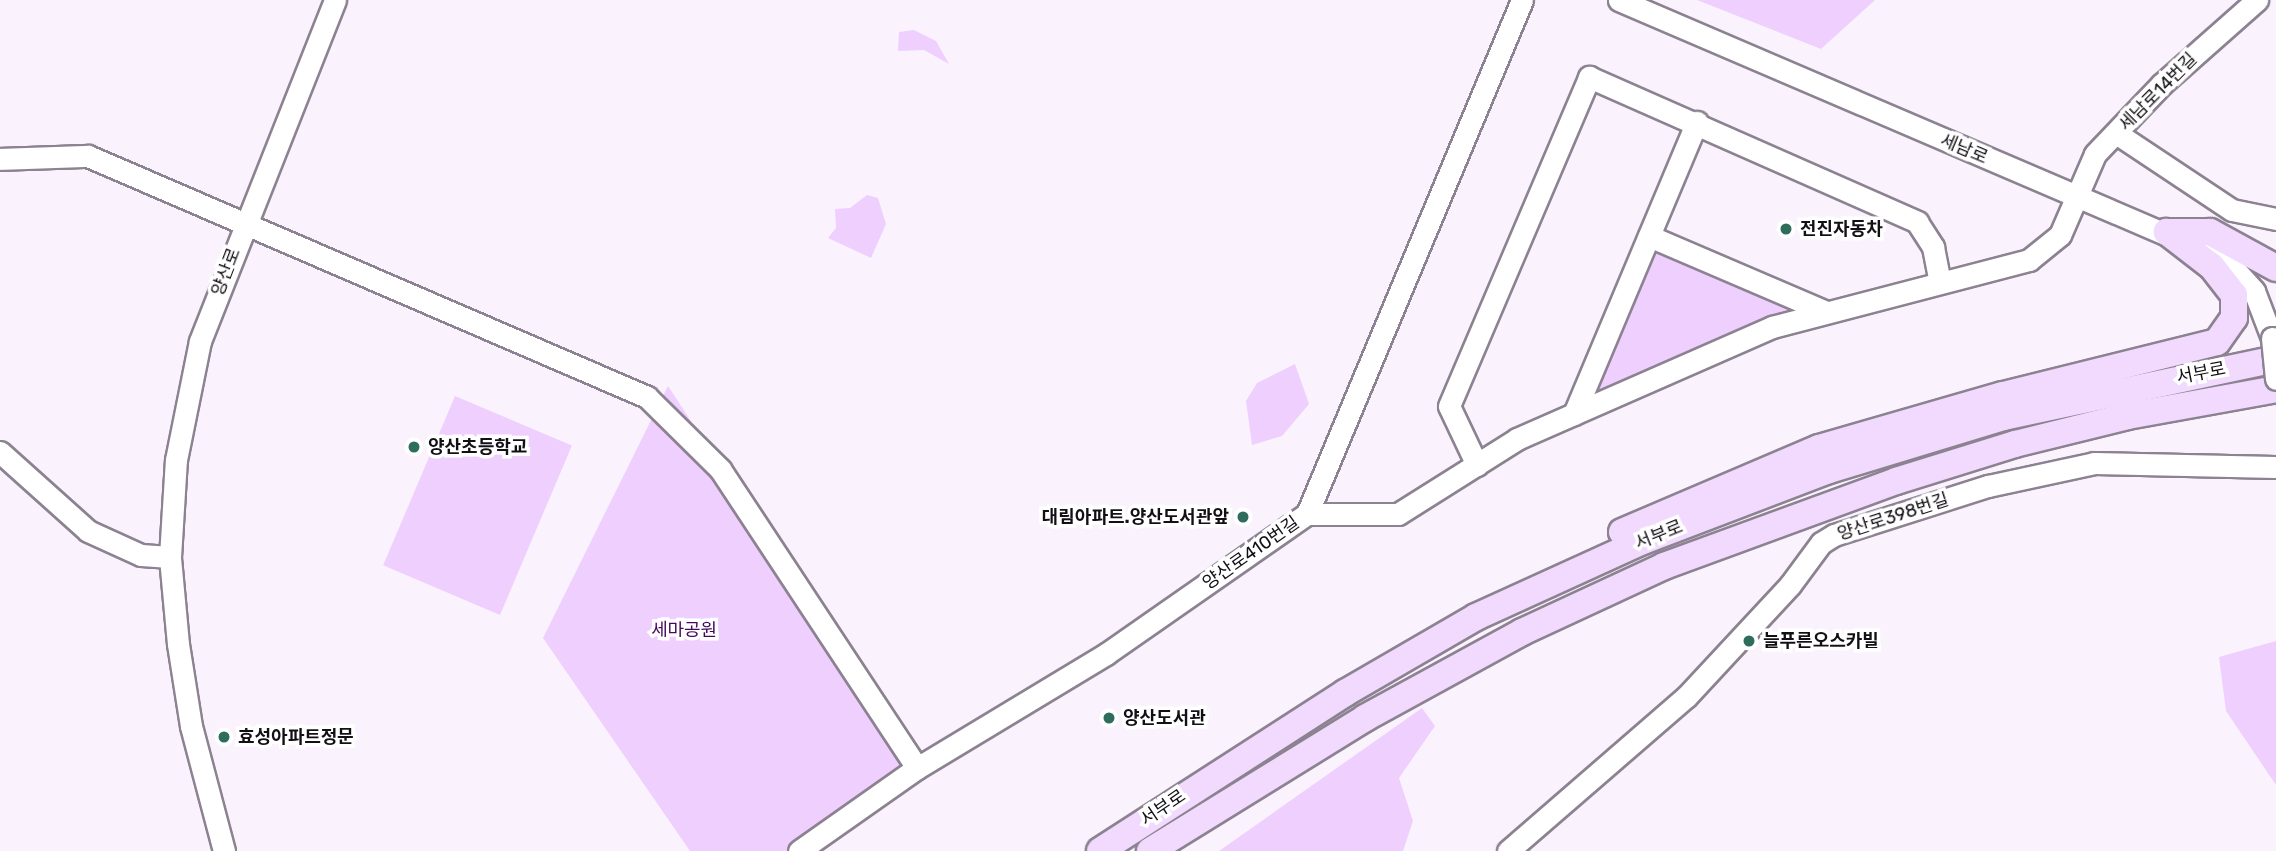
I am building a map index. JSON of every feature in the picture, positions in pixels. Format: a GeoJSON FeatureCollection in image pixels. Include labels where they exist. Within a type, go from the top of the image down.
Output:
{"type":"FeatureCollection","features":[{"type":"Feature","properties":{"kind":"main road"},"geometry":{"type":"LineString","coordinates":[[2167,232],[2210,232],[2276,268]]}},
{"type":"Feature","properties":{"kind":"main road"},"geometry":{"type":"LineString","coordinates":[[1476,617],[1540,570],[1819,448],[1990,398],[2187,353],[2217,342],[2234,318],[2234,295],[2211,266],[2167,232]]}},
{"type":"Feature","properties":{"kind":"main road","name":"서부로"},"geometry":{"type":"LineString","coordinates":[[1100,851],[1334,700],[1476,617],[1643,541],[1829,470],[2003,417],[2274,348]]}},
{"type":"Feature","properties":{"kind":"main road","name":"서부로"},"geometry":{"type":"LineString","coordinates":[[1150,851],[1365,718],[1522,632],[1664,566],[1896,481],[2015,444],[2128,416],[2276,389]]}},
{"type":"Feature","properties":{"kind":"street","name":"양산로"},"geometry":{"type":"LineString","coordinates":[[225,851],[191,726],[170,557],[185,399],[200,341],[335,0]]}},
{"type":"Feature","properties":{"kind":"street","name":"양산로410번길"},"geometry":{"type":"LineString","coordinates":[[799,851],[917,768],[1106,654],[1307,514],[1522,0]]}},
{"type":"Feature","properties":{"kind":"street","name":"세남로"},"geometry":{"type":"LineString","coordinates":[[1619,0],[2077,198],[2167,232],[2226,260],[2254,291],[2274,348],[2276,379]]}},
{"type":"Feature","properties":{"kind":"street","name":"세남로14번길"},"geometry":{"type":"LineString","coordinates":[[1307,514],[1398,514],[1517,439],[1772,327],[2029,260],[2060,235],[2095,155],[2161,84],[2257,0]]}},
{"type":"Feature","properties":{"kind":"street"},"geometry":{"type":"LineString","coordinates":[[1477,465],[1449,406],[1589,77],[1697,122],[1917,222],[1933,247],[1940,282]]}},
{"type":"Feature","properties":{"kind":"street"},"geometry":{"type":"LineString","coordinates":[[1574,414],[1697,122]]}},
{"type":"Feature","properties":{"kind":"street"},"geometry":{"type":"LineString","coordinates":[[2116,133],[2232,210],[2276,219]]}},
{"type":"Feature","properties":{"kind":"street"},"geometry":{"type":"LineString","coordinates":[[0,159],[88,156],[647,397],[720,469],[917,768]]}},
{"type":"Feature","properties":{"kind":"street"},"geometry":{"type":"LineString","coordinates":[[1649,236],[1826,312]]}},
{"type":"Feature","properties":{"kind":"street"},"geometry":{"type":"LineString","coordinates":[[0,452],[88,531],[141,555],[170,557]]}},
{"type":"Feature","properties":{"kind":"street","name":"양산로398번길"},"geometry":{"type":"LineString","coordinates":[[1508,851],[1686,697],[1790,585],[1821,543],[1833,535],[1988,486],[2094,463],[2276,467]]}},
{"type":"Feature","properties":{"kind":"green space"},"geometry":{"type":"Polygon","coordinates":[[[1697,0],[1875,0],[1821,49],[1697,0]]]}},
{"type":"Feature","properties":{"kind":"green space"},"geometry":{"type":"Polygon","coordinates":[[[914,30],[936,41],[949,64],[924,50],[898,51],[899,32],[914,30]]]}},
{"type":"Feature","properties":{"kind":"green space"},"geometry":{"type":"Polygon","coordinates":[[[867,195],[878,198],[886,224],[871,258],[828,238],[836,228],[835,209],[850,208],[867,195]]]}},
{"type":"Feature","properties":{"kind":"green space"},"geometry":{"type":"Polygon","coordinates":[[[1649,236],[1826,312],[1574,414],[1649,236]]]}},
{"type":"Feature","properties":{"kind":"green space"},"geometry":{"type":"Polygon","coordinates":[[[1295,364],[1309,404],[1282,436],[1252,445],[1246,401],[1257,383],[1295,364]]]}},
{"type":"Feature","properties":{"kind":"green space","name":"세마공원"},"geometry":{"type":"Polygon","coordinates":[[[668,386],[917,768],[799,851],[690,851],[543,638],[668,386]]]}},
{"type":"Feature","properties":{"kind":"green space"},"geometry":{"type":"Polygon","coordinates":[[[455,396],[572,446],[500,615],[383,565],[455,396]]]}},
{"type":"Feature","properties":{"kind":"green space"},"geometry":{"type":"Polygon","coordinates":[[[2276,641],[2276,785],[2226,711],[2219,657],[2276,641]]]}},
{"type":"Feature","properties":{"kind":"green space"},"geometry":{"type":"Polygon","coordinates":[[[1422,708],[1435,726],[1399,778],[1413,821],[1403,851],[1219,851],[1422,708]]]}},
{"type":"Feature","properties":{"kind":"place","name":"전진자동차"},"geometry":{"type":"Point","coordinates":[1786,229]}},
{"type":"Feature","properties":{"kind":"place","name":"양산초등학교"},"geometry":{"type":"Point","coordinates":[414,447]}},
{"type":"Feature","properties":{"kind":"place","name":"대림아파트.양산도서관앞"},"geometry":{"type":"Point","coordinates":[1243,517]}},
{"type":"Feature","properties":{"kind":"place","name":"늘푸른오스카빌"},"geometry":{"type":"Point","coordinates":[1749,641]}},
{"type":"Feature","properties":{"kind":"place","name":"양산도서관"},"geometry":{"type":"Point","coordinates":[1109,718]}},
{"type":"Feature","properties":{"kind":"place","name":"효성아파트정문"},"geometry":{"type":"Point","coordinates":[224,737]}}]}
